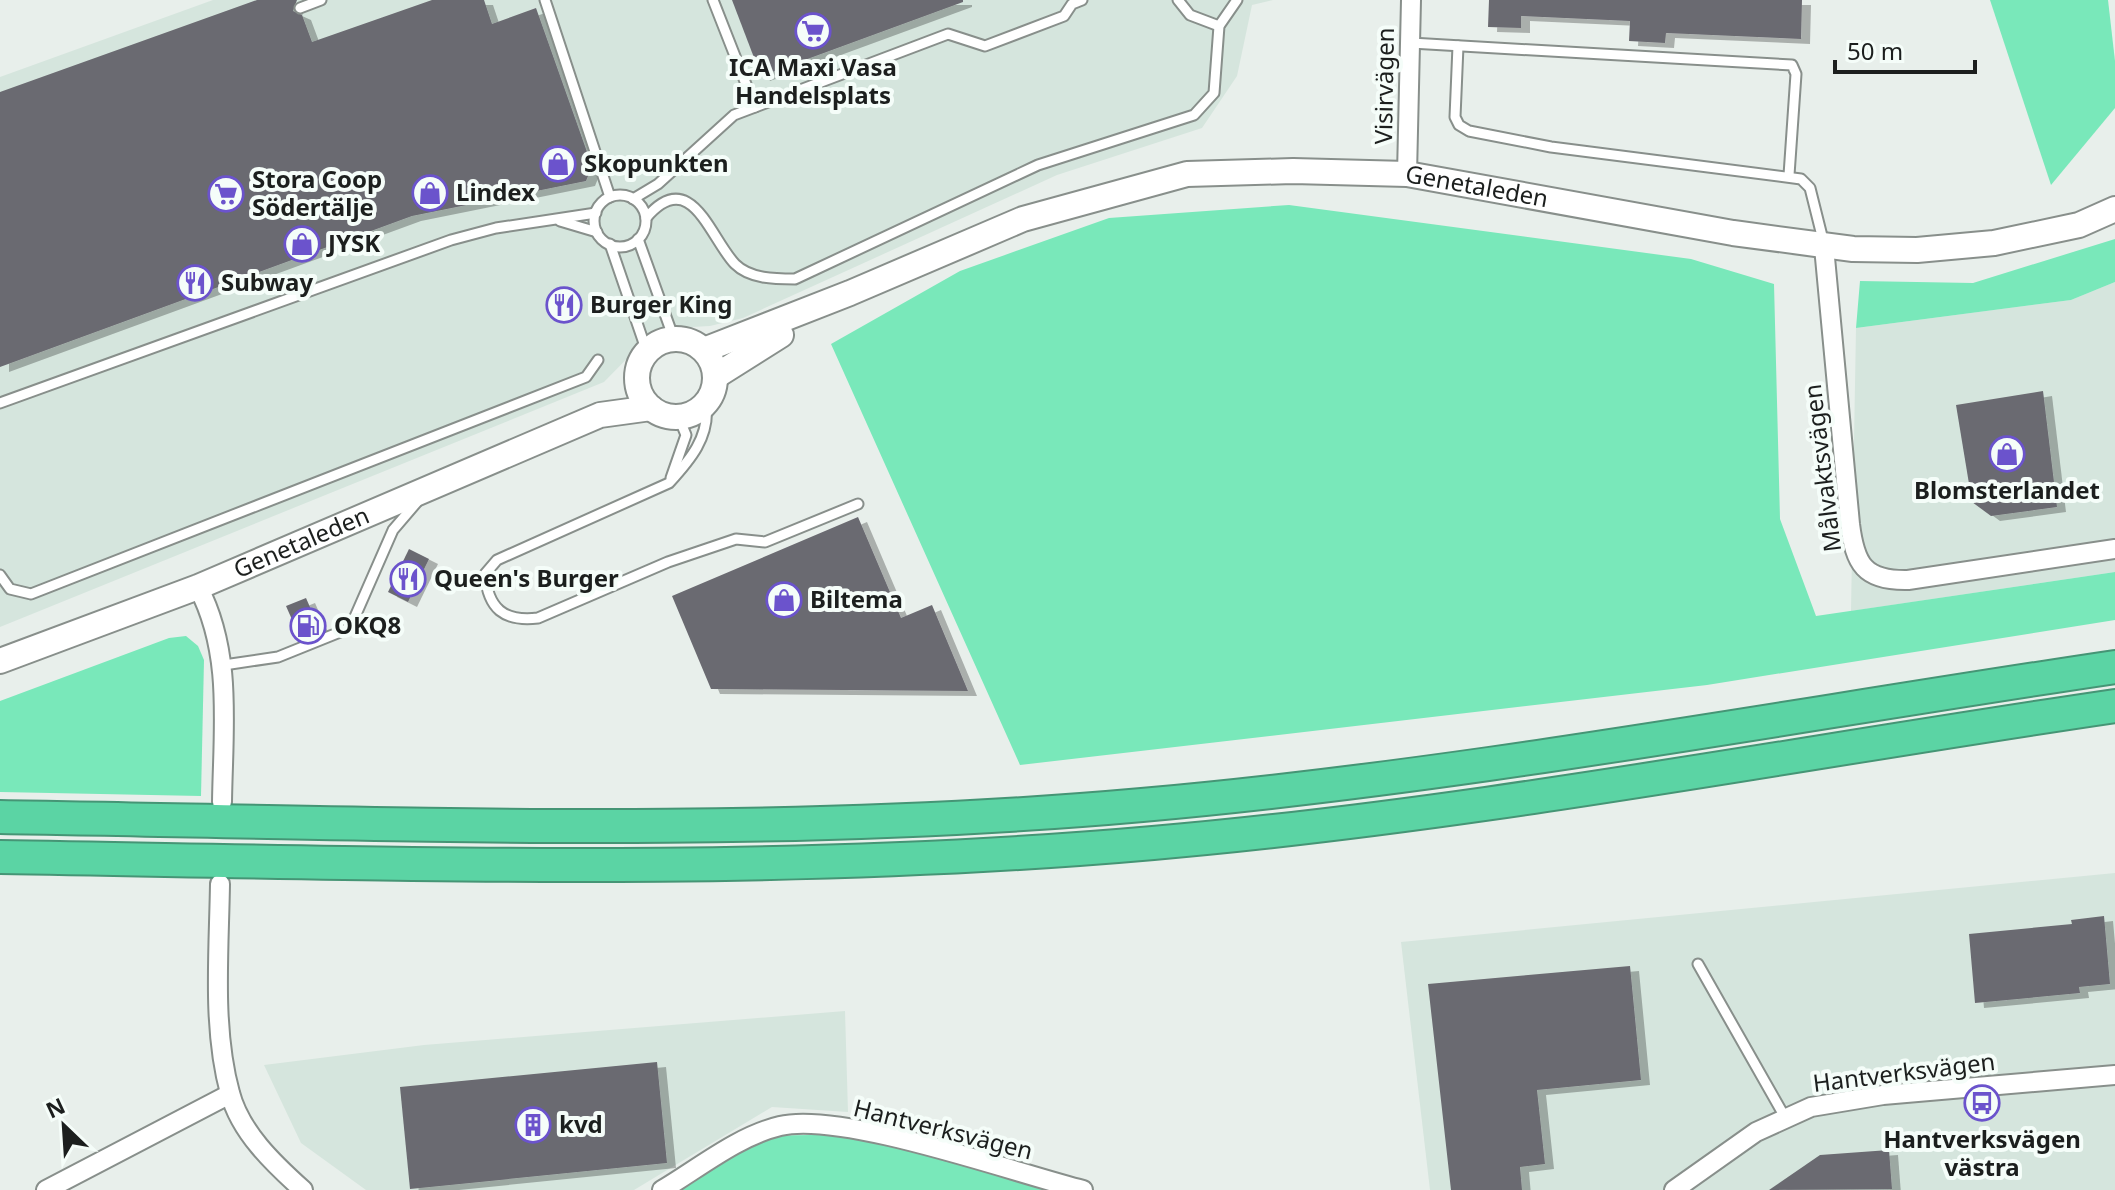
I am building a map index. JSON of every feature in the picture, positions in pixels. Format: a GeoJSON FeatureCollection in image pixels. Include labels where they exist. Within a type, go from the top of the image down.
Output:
{"type":"FeatureCollection","features":[{"type":"Feature","properties":{"kind":"highway"},"geometry":{"type":"LineString","coordinates":[[0,817],[629,827],[838,824],[1023,814],[1277,792],[1447,770],[2115,667]]}},
{"type":"Feature","properties":{"kind":"highway"},"geometry":{"type":"LineString","coordinates":[[0,857],[699,866],[998,855],[1295,829],[1444,810],[2115,706]]}},
{"type":"Feature","properties":{"kind":"main road","name":"Genetaleden"},"geometry":{"type":"LineString","coordinates":[[704,350],[729,343],[1023,219],[1187,174],[1293,171],[1407,174],[1515,196],[1824,247],[1917,250],[1994,243],[2079,225],[2115,209]]}},
{"type":"Feature","properties":{"kind":"main road","name":"Genetaleden"},"geometry":{"type":"LineString","coordinates":[[716,376],[850,293]]}},
{"type":"Feature","properties":{"kind":"main road"},"geometry":{"type":"LineString","coordinates":[[647,352],[659,342],[674,339],[690,341],[704,350],[716,376],[706,404],[693,414],[679,418]]}},
{"type":"Feature","properties":{"kind":"main road","name":"Genetaleden"},"geometry":{"type":"LineString","coordinates":[[600,415],[637,379],[639,365],[647,352]]}},
{"type":"Feature","properties":{"kind":"main road"},"geometry":{"type":"LineString","coordinates":[[637,379],[641,395],[651,408]]}},
{"type":"Feature","properties":{"kind":"main road","name":"Genetaleden"},"geometry":{"type":"LineString","coordinates":[[0,661],[198,587],[600,415],[651,408],[663,415],[679,418]]}},
{"type":"Feature","properties":{"kind":"street","name":"Visirvägen"},"geometry":{"type":"LineString","coordinates":[[1407,174],[1411,0]]}},
{"type":"Feature","properties":{"kind":"street","name":"Målvaktsvägen"},"geometry":{"type":"LineString","coordinates":[[1824,247],[1850,524],[1859,562],[1877,578],[1908,580],[2115,549]]}},
{"type":"Feature","properties":{"kind":"street"},"geometry":{"type":"LineString","coordinates":[[198,587],[214,618],[224,665],[222,802]]}},
{"type":"Feature","properties":{"kind":"street"},"geometry":{"type":"LineString","coordinates":[[220,884],[218,1002],[230,1094],[259,1147],[303,1190]]}},
{"type":"Feature","properties":{"kind":"street","name":"Hantverksvägen"},"geometry":{"type":"LineString","coordinates":[[1674,1190],[1756,1132],[1811,1107],[1883,1095],[2115,1075]]}},
{"type":"Feature","properties":{"kind":"street"},"geometry":{"type":"LineString","coordinates":[[46,1190],[230,1094]]}},
{"type":"Feature","properties":{"kind":"street","name":"Hantverksvägen"},"geometry":{"type":"LineString","coordinates":[[662,1190],[752,1136],[782,1125],[824,1126],[877,1134],[1083,1190]]}},
{"type":"Feature","properties":{"kind":"lane"},"geometry":{"type":"LineString","coordinates":[[300,8],[321,0]]}},
{"type":"Feature","properties":{"kind":"lane"},"geometry":{"type":"LineString","coordinates":[[545,0],[610,197]]}},
{"type":"Feature","properties":{"kind":"lane"},"geometry":{"type":"LineString","coordinates":[[713,0],[755,107]]}},
{"type":"Feature","properties":{"kind":"lane"},"geometry":{"type":"LineString","coordinates":[[610,197],[633,199],[658,184],[734,115],[948,34],[985,46],[1064,16],[1072,4],[1082,0]]}},
{"type":"Feature","properties":{"kind":"lane"},"geometry":{"type":"LineString","coordinates":[[1178,0],[1190,15],[1219,26]]}},
{"type":"Feature","properties":{"kind":"lane"},"geometry":{"type":"LineString","coordinates":[[674,339],[638,239],[646,218],[655,207],[677,199],[696,205],[736,265],[762,278],[795,279],[1038,165],[1194,115],[1214,93],[1219,26],[1237,0]]}},
{"type":"Feature","properties":{"kind":"lane"},"geometry":{"type":"LineString","coordinates":[[1411,43],[1792,65],[1796,74],[1789,175]]}},
{"type":"Feature","properties":{"kind":"lane"},"geometry":{"type":"LineString","coordinates":[[1458,46],[1455,117],[1459,125],[1469,131],[1551,147],[1789,175],[1801,179],[1810,188],[1824,247]]}},
{"type":"Feature","properties":{"kind":"lane"},"geometry":{"type":"LineString","coordinates":[[0,403],[451,240],[496,228],[596,213],[610,197]]}},
{"type":"Feature","properties":{"kind":"lane"},"geometry":{"type":"LineString","coordinates":[[633,199],[646,218]]}},
{"type":"Feature","properties":{"kind":"lane"},"geometry":{"type":"LineString","coordinates":[[596,213],[597,232]]}},
{"type":"Feature","properties":{"kind":"lane"},"geometry":{"type":"LineString","coordinates":[[557,220],[597,232],[610,244],[647,352]]}},
{"type":"Feature","properties":{"kind":"lane"},"geometry":{"type":"LineString","coordinates":[[610,244],[625,246],[638,239]]}},
{"type":"Feature","properties":{"kind":"lane"},"geometry":{"type":"LineString","coordinates":[[0,575],[10,589],[31,594],[586,377],[598,360]]}},
{"type":"Feature","properties":{"kind":"lane"},"geometry":{"type":"LineString","coordinates":[[706,404],[708,425],[685,466],[669,483],[497,560],[485,574],[486,589],[502,615],[517,620],[538,618],[668,562],[736,539],[765,542],[858,504]]}},
{"type":"Feature","properties":{"kind":"lane"},"geometry":{"type":"LineString","coordinates":[[669,483],[686,435],[679,418]]}},
{"type":"Feature","properties":{"kind":"lane"},"geometry":{"type":"LineString","coordinates":[[224,665],[278,657],[350,628],[393,530],[429,489]]}},
{"type":"Feature","properties":{"kind":"lane"},"geometry":{"type":"LineString","coordinates":[[1698,964],[1786,1119]]}},
{"type":"Feature","properties":{"kind":"shaded area"},"geometry":{"type":"Polygon","coordinates":[[[213,0],[1273,0],[1252,5],[1237,76],[1202,128],[1057,175],[743,318],[710,326],[656,329],[604,382],[0,627],[0,77],[213,0]]]}},
{"type":"Feature","properties":{"kind":"shaded area"},"geometry":{"type":"Polygon","coordinates":[[[2115,282],[2115,572],[1851,611],[1856,328],[2071,300],[2115,282]]]}},
{"type":"Feature","properties":{"kind":"shaded area"},"geometry":{"type":"Polygon","coordinates":[[[2115,873],[2115,1190],[1430,1190],[1401,942],[2115,873]]]}},
{"type":"Feature","properties":{"kind":"shaded area"},"geometry":{"type":"Polygon","coordinates":[[[845,1011],[848,1112],[772,1107],[634,1190],[366,1190],[301,1143],[264,1065],[424,1045],[845,1011]]]}},
{"type":"Feature","properties":{"kind":"green space"},"geometry":{"type":"Polygon","coordinates":[[[1990,0],[2108,0],[2115,61],[2115,108],[2051,185],[1990,0]]]}},
{"type":"Feature","properties":{"kind":"green space"},"geometry":{"type":"Polygon","coordinates":[[[1289,205],[1691,259],[1774,284],[1780,519],[1816,616],[2115,572],[2115,620],[1707,685],[1020,765],[831,344],[960,271],[1109,218],[1289,205]]]}},
{"type":"Feature","properties":{"kind":"green space"},"geometry":{"type":"Polygon","coordinates":[[[2115,239],[2115,282],[2071,300],[1856,328],[1860,281],[1973,283],[2115,239]]]}},
{"type":"Feature","properties":{"kind":"green space"},"geometry":{"type":"Polygon","coordinates":[[[186,636],[198,646],[204,660],[201,796],[0,792],[0,701],[169,638],[186,636]]]}},
{"type":"Feature","properties":{"kind":"green space"},"geometry":{"type":"Polygon","coordinates":[[[877,1134],[1083,1190],[662,1190],[752,1136],[877,1134]]]}},
{"type":"Feature","properties":{"kind":"building"},"geometry":{"type":"Polygon","coordinates":[[[257,0],[297,0],[293,11],[302,15],[312,42],[432,0],[484,0],[492,24],[536,8],[592,166],[586,181],[412,216],[0,367],[0,92],[257,0]]]}},
{"type":"Feature","properties":{"kind":"building","name":"ICA Maxi Vasa Handelsplats"},"geometry":{"type":"Polygon","coordinates":[[[732,0],[963,0],[963,2],[761,76],[732,0]]]}},
{"type":"Feature","properties":{"kind":"building"},"geometry":{"type":"Polygon","coordinates":[[[1489,0],[1802,0],[1801,39],[1666,33],[1665,43],[1629,41],[1630,21],[1521,16],[1521,28],[1488,27],[1489,0]]]}},
{"type":"Feature","properties":{"kind":"building","name":"Blomsterlandet"},"geometry":{"type":"Polygon","coordinates":[[[2043,391],[2057,507],[1991,516],[1972,502],[1956,405],[2043,391]]]}},
{"type":"Feature","properties":{"kind":"building","name":"Biltema"},"geometry":{"type":"Polygon","coordinates":[[[858,517],[901,618],[932,605],[968,691],[711,689],[672,596],[858,517]]]}},
{"type":"Feature","properties":{"kind":"building"},"geometry":{"type":"Polygon","coordinates":[[[409,549],[429,559],[408,602],[388,592],[409,549]]]}},
{"type":"Feature","properties":{"kind":"building"},"geometry":{"type":"Polygon","coordinates":[[[306,598],[321,632],[301,640],[286,606],[306,598]]]}},
{"type":"Feature","properties":{"kind":"building"},"geometry":{"type":"Polygon","coordinates":[[[2104,916],[2110,984],[2079,987],[2080,993],[1975,1003],[1969,934],[2072,924],[2071,920],[2104,916]]]}},
{"type":"Feature","properties":{"kind":"building"},"geometry":{"type":"Polygon","coordinates":[[[1630,966],[1641,1080],[1537,1090],[1545,1164],[1520,1167],[1522,1190],[1451,1190],[1428,984],[1630,966]]]}},
{"type":"Feature","properties":{"kind":"building","name":"kvd"},"geometry":{"type":"Polygon","coordinates":[[[657,1062],[667,1163],[410,1189],[400,1087],[657,1062]]]}},
{"type":"Feature","properties":{"kind":"building"},"geometry":{"type":"Polygon","coordinates":[[[1889,1150],[1892,1189],[1769,1190],[1820,1155],[1889,1150]]]}},
{"type":"Feature","properties":{"kind":"place","name":"ICA Maxi Vasa Handelsplats"},"geometry":{"type":"Point","coordinates":[813,31]}},
{"type":"Feature","properties":{"kind":"place","name":"Skopunkten"},"geometry":{"type":"Point","coordinates":[558,164]}},
{"type":"Feature","properties":{"kind":"place","name":"Lindex"},"geometry":{"type":"Point","coordinates":[430,193]}},
{"type":"Feature","properties":{"kind":"place","name":"Stora Coop Södertälje"},"geometry":{"type":"Point","coordinates":[226,194]}},
{"type":"Feature","properties":{"kind":"place","name":"JYSK"},"geometry":{"type":"Point","coordinates":[302,244]}},
{"type":"Feature","properties":{"kind":"place","name":"Subway"},"geometry":{"type":"Point","coordinates":[195,283]}},
{"type":"Feature","properties":{"kind":"place","name":"Burger King"},"geometry":{"type":"Point","coordinates":[564,305]}},
{"type":"Feature","properties":{"kind":"place","name":"Blomsterlandet"},"geometry":{"type":"Point","coordinates":[2007,454]}},
{"type":"Feature","properties":{"kind":"place","name":"Queen's Burger"},"geometry":{"type":"Point","coordinates":[408,579]}},
{"type":"Feature","properties":{"kind":"place","name":"Biltema"},"geometry":{"type":"Point","coordinates":[784,600]}},
{"type":"Feature","properties":{"kind":"place","name":"OKQ8"},"geometry":{"type":"Point","coordinates":[308,626]}},
{"type":"Feature","properties":{"kind":"place","name":"Hantverksvägen västra"},"geometry":{"type":"Point","coordinates":[1982,1103]}},
{"type":"Feature","properties":{"kind":"place","name":"kvd"},"geometry":{"type":"Point","coordinates":[533,1125]}}]}
